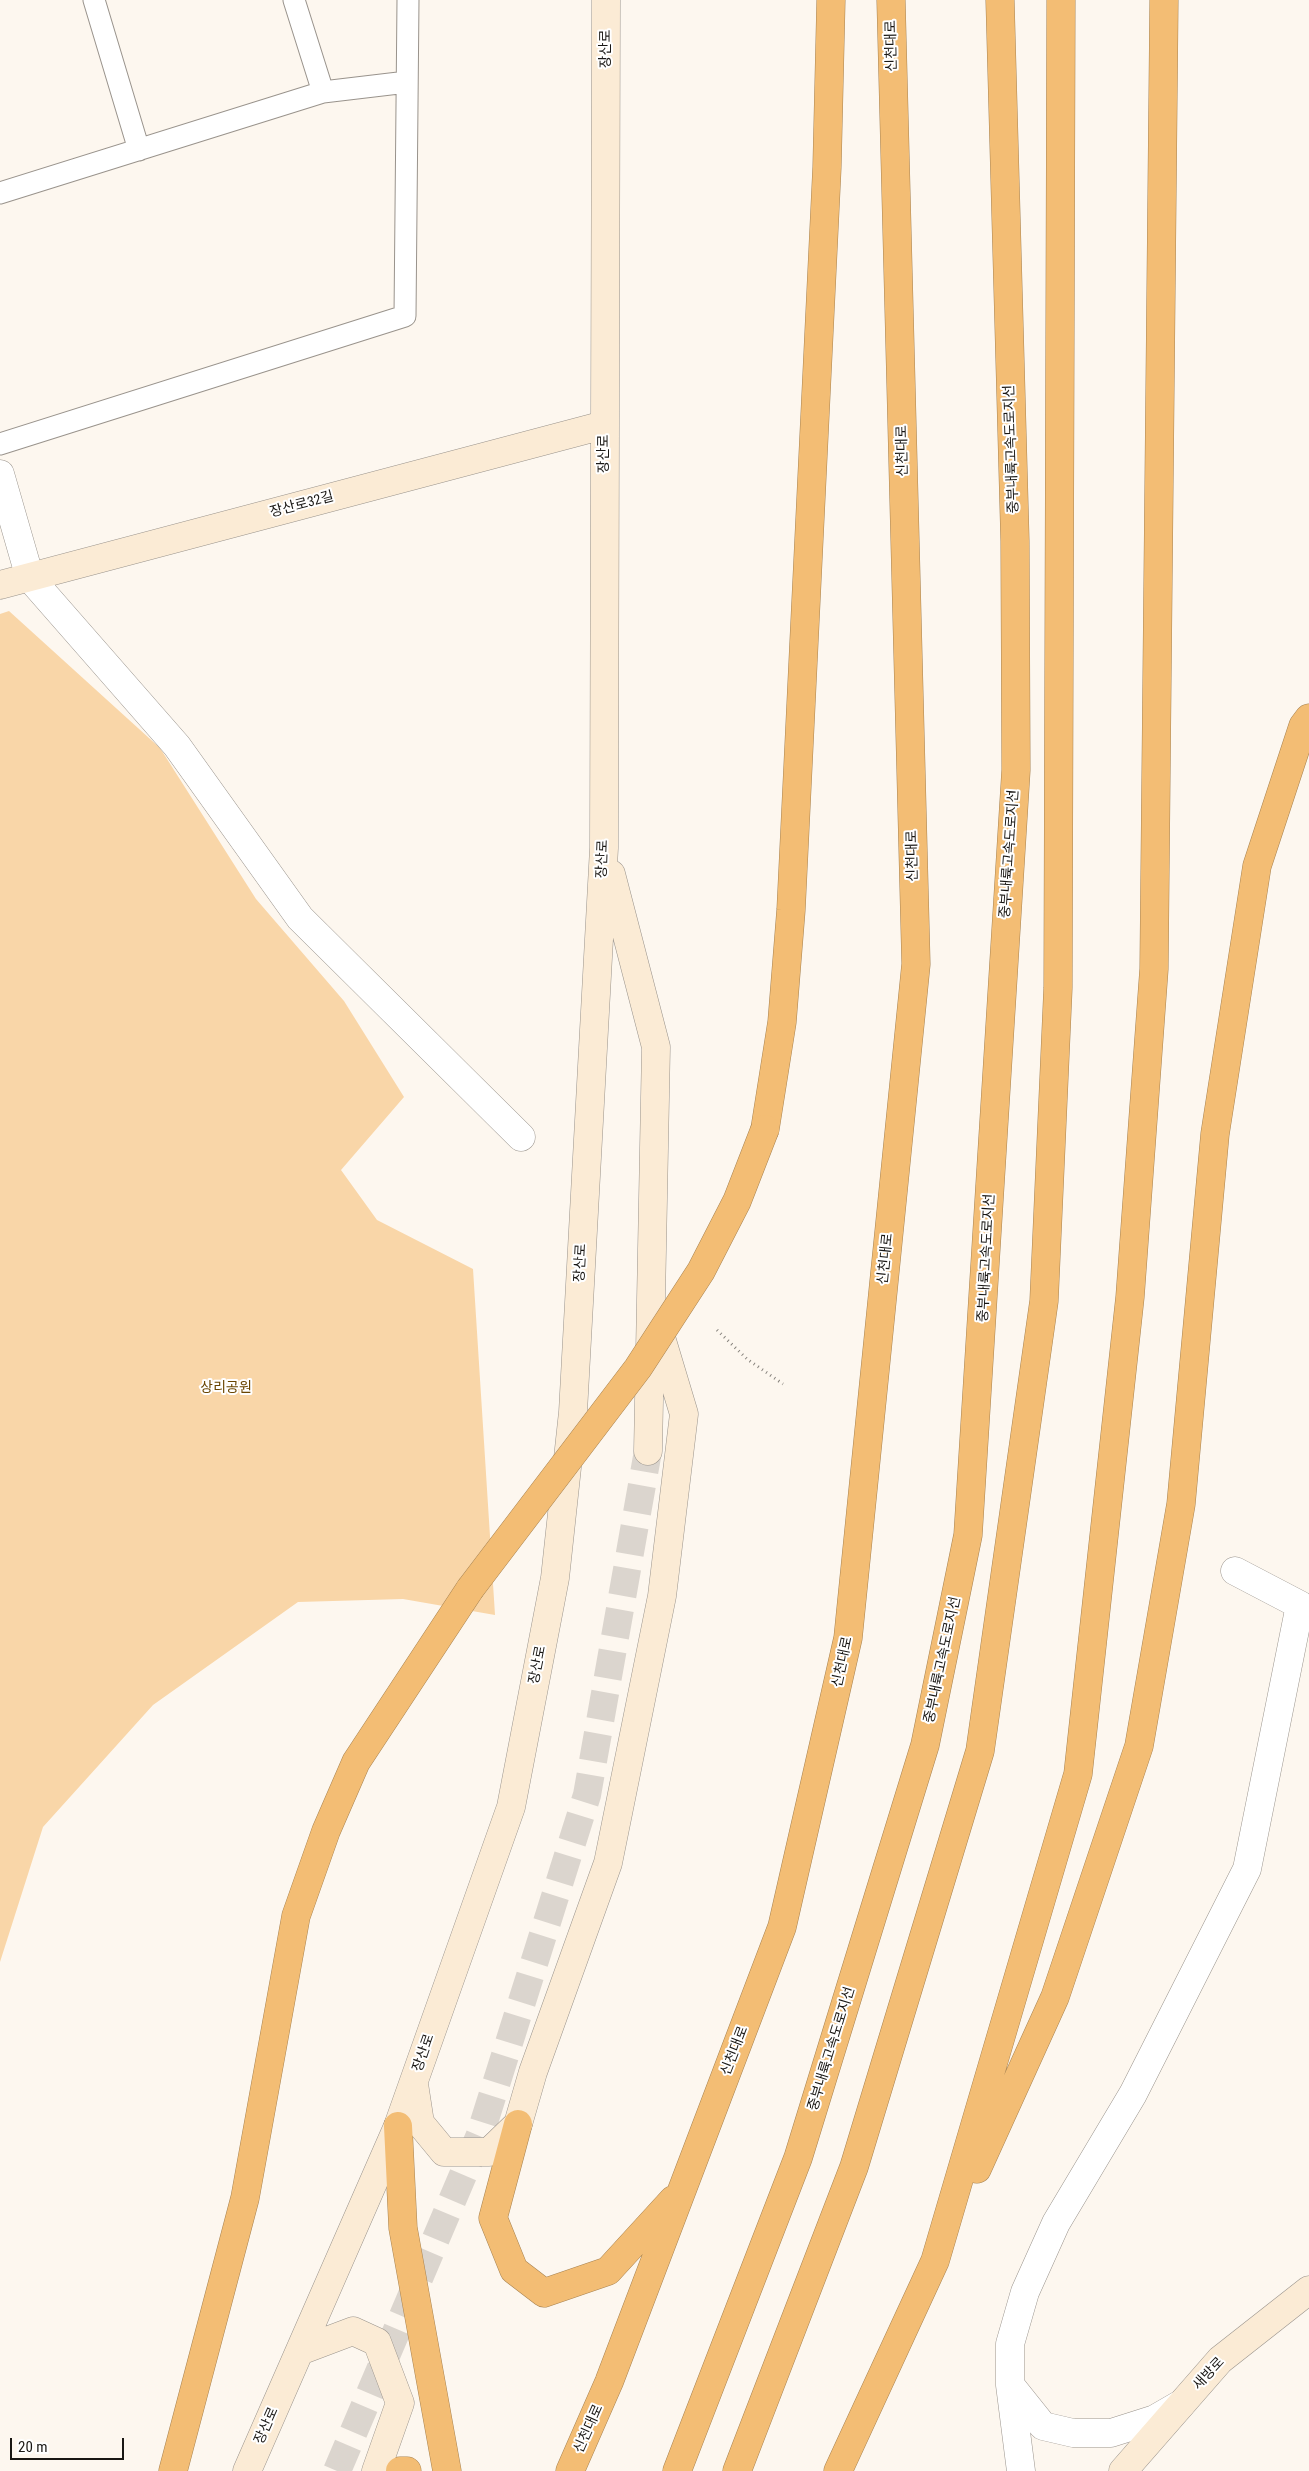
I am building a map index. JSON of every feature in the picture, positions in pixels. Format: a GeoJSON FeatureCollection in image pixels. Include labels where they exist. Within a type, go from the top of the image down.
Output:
{"type":"FeatureCollection","features":[{"type":"Feature","properties":{"kind":"highway"},"geometry":{"type":"LineString","coordinates":[[173,2471],[246,2198],[271,2045],[296,1916],[326,1831],[356,1762],[470,1589],[638,1368],[690,1287],[737,1201],[765,1129],[782,1022],[791,900],[827,167],[831,0]]}},
{"type":"Feature","properties":{"kind":"highway","name":"신천대로"},"geometry":{"type":"LineString","coordinates":[[570,2471],[609,2382],[782,1927],[848,1638],[916,964],[891,0]]}},
{"type":"Feature","properties":{"kind":"highway","name":"중부내륙고속도로지선"},"geometry":{"type":"LineString","coordinates":[[677,2471],[798,2158],[925,1745],[968,1535],[1016,770],[1015,541],[1000,0]]}},
{"type":"Feature","properties":{"kind":"highway"},"geometry":{"type":"LineString","coordinates":[[737,2471],[854,2167],[980,1751],[1044,1301],[1058,988],[1060,0]]}},
{"type":"Feature","properties":{"kind":"highway"},"geometry":{"type":"LineString","coordinates":[[936,2261],[1078,1774],[1130,1297],[1154,969],[1164,0]]}},
{"type":"Feature","properties":{"kind":"highway"},"geometry":{"type":"LineString","coordinates":[[838,2471],[936,2261],[1055,1997],[1139,1746],[1182,1504],[1215,1134],[1256,875],[1303,726],[1309,718]]}},
{"type":"Feature","properties":{"kind":"highway"},"geometry":{"type":"LineString","coordinates":[[518,2124],[493,2218],[514,2270],[544,2293],[608,2271],[683,2190]]}},
{"type":"Feature","properties":{"kind":"highway"},"geometry":{"type":"LineString","coordinates":[[398,2126],[403,2228],[447,2471]]}},
{"type":"Feature","properties":{"kind":"highway"},"geometry":{"type":"LineString","coordinates":[[400,2471],[407,2471]]}},
{"type":"Feature","properties":{"kind":"main road","name":"장산로"},"geometry":{"type":"LineString","coordinates":[[248,2471],[398,2126],[511,1807],[555,1578],[573,1412],[604,848],[606,0]]}},
{"type":"Feature","properties":{"kind":"main road","name":"장산로32길"},"geometry":{"type":"LineString","coordinates":[[0,585],[604,425]]}},
{"type":"Feature","properties":{"kind":"main road"},"geometry":{"type":"LineString","coordinates":[[604,848],[656,1047],[648,1452]]}},
{"type":"Feature","properties":{"kind":"main road"},"geometry":{"type":"LineString","coordinates":[[414,2082],[420,2123],[444,2152],[489,2152],[518,2124],[533,2072],[608,1863],[662,1596],[684,1414],[651,1304]]}},
{"type":"Feature","properties":{"kind":"main road","name":"새방로"},"geometry":{"type":"LineString","coordinates":[[1123,2471],[1220,2360],[1309,2290]]}},
{"type":"Feature","properties":{"kind":"main road"},"geometry":{"type":"LineString","coordinates":[[300,2351],[353,2332],[377,2342],[400,2402],[376,2471]]}},
{"type":"Feature","properties":{"kind":"street"},"geometry":{"type":"LineString","coordinates":[[0,474],[30,578],[177,746],[300,918],[521,1138]]}},
{"type":"Feature","properties":{"kind":"street"},"geometry":{"type":"LineString","coordinates":[[1021,2471],[1010,2385],[1010,2344],[1025,2292],[1056,2223],[1133,2094],[1247,1869],[1300,1605],[1235,1571]]}},
{"type":"Feature","properties":{"kind":"street"},"geometry":{"type":"LineString","coordinates":[[1010,2385],[1043,2426],[1073,2433],[1111,2433],[1155,2419],[1182,2403]]}},
{"type":"Feature","properties":{"kind":"lane"},"geometry":{"type":"LineString","coordinates":[[94,0],[139,150]]}},
{"type":"Feature","properties":{"kind":"lane"},"geometry":{"type":"LineString","coordinates":[[294,0],[323,92]]}},
{"type":"Feature","properties":{"kind":"lane"},"geometry":{"type":"LineString","coordinates":[[0,444],[405,316],[408,0]]}},
{"type":"Feature","properties":{"kind":"lane"},"geometry":{"type":"LineString","coordinates":[[0,193],[323,92],[407,82]]}},
{"type":"Feature","properties":{"kind":"path"},"geometry":{"type":"LineString","coordinates":[[717,1330],[747,1359],[783,1384]]}},
{"type":"Feature","properties":{"kind":"green space","name":"상리공원"},"geometry":{"type":"Polygon","coordinates":[[[9,611],[160,748],[256,899],[344,1001],[404,1097],[341,1170],[377,1220],[473,1269],[495,1615],[403,1599],[298,1602],[153,1705],[43,1827],[0,1962],[0,614],[9,611]]]}},
{"type":"Feature","properties":{"kind":"tunnel"},"geometry":{"type":"LineString","coordinates":[[337,2471],[480,2135],[587,1795],[648,1451]]}}]}
